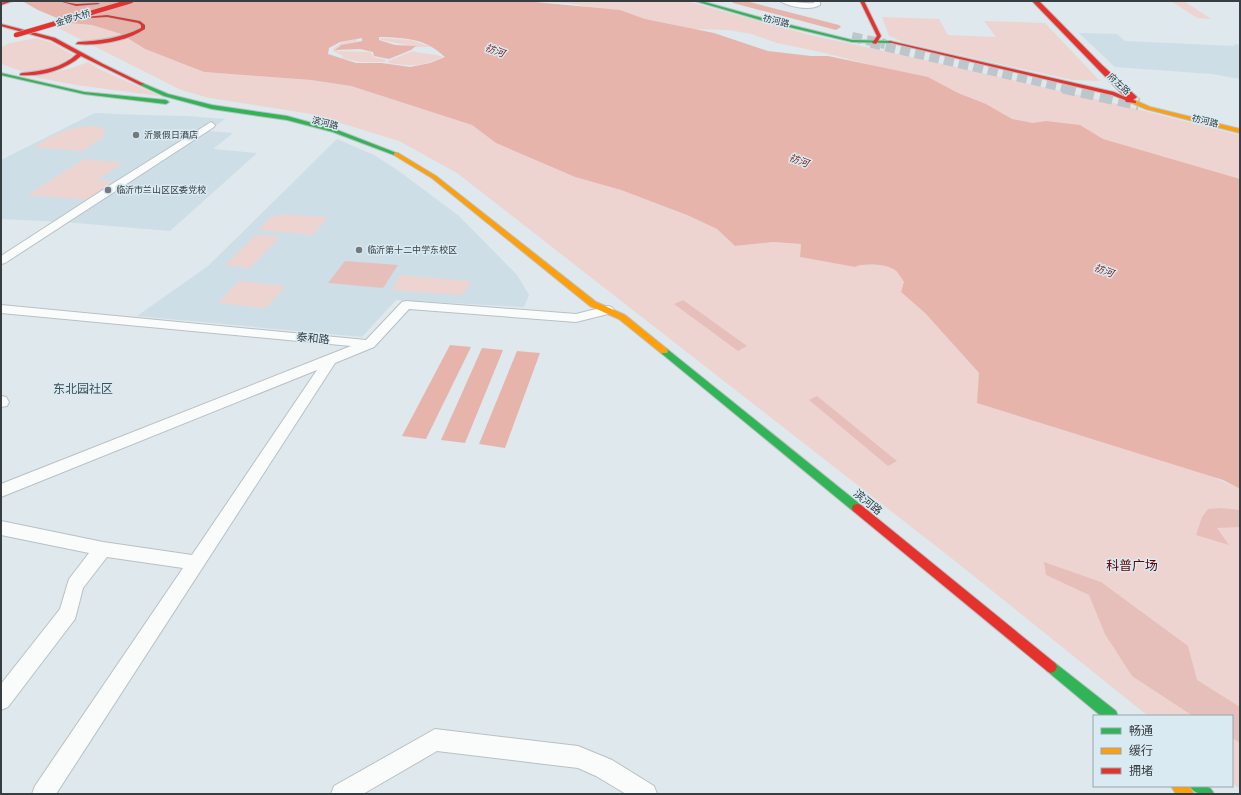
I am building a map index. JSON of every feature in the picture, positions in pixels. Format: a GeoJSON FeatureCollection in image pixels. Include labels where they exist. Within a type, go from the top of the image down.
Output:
{"type":"FeatureCollection","features":[{"type":"Feature","properties":{"kind":"main road"},"geometry":{"type":"LineString","coordinates":[[50,1],[73,7],[74,10],[71,17]]}},
{"type":"Feature","properties":{"kind":"main road"},"geometry":{"type":"LineString","coordinates":[[61,1],[76,5],[120,2]]}},
{"type":"Feature","properties":{"kind":"main road"},"geometry":{"type":"LineString","coordinates":[[697,1],[810,32],[852,41],[874,43],[888,42],[1114,94],[1128,101],[1240,128]]}},
{"type":"Feature","properties":{"kind":"main road","name":"祊河路"},"geometry":{"type":"LineString","coordinates":[[702,1],[778,22],[852,37],[775,19],[710,1]]}},
{"type":"Feature","properties":{"kind":"main road"},"geometry":{"type":"LineString","coordinates":[[719,1],[780,18],[859,36],[874,43]]}},
{"type":"Feature","properties":{"kind":"main road"},"geometry":{"type":"LineString","coordinates":[[861,1],[879,36],[874,43]]}},
{"type":"Feature","properties":{"kind":"main road","name":"府左路"},"geometry":{"type":"LineString","coordinates":[[1036,1],[1100,66],[1134,97],[1128,101]]}},
{"type":"Feature","properties":{"kind":"main road"},"geometry":{"type":"LineString","coordinates":[[113,49],[148,28],[145,22],[114,12],[112,10],[120,2]]}},
{"type":"Feature","properties":{"kind":"main road","name":"金锣大桥"},"geometry":{"type":"LineString","coordinates":[[9,36],[120,2]]}},
{"type":"Feature","properties":{"kind":"main road"},"geometry":{"type":"LineString","coordinates":[[71,17],[109,14],[139,22],[143,25],[143,29],[135,34],[116,41],[78,43]]}},
{"type":"Feature","properties":{"kind":"main road","name":"滨河路"},"geometry":{"type":"LineString","coordinates":[[6,16],[11,20],[65,36],[167,89],[205,102],[293,115],[344,128],[383,141],[413,154],[443,171]]}},
{"type":"Feature","properties":{"kind":"main road","name":"滨河路"},"geometry":{"type":"LineString","coordinates":[[1,25],[53,39],[101,65],[158,92],[212,107],[294,120],[335,131],[400,156],[434,177],[593,304],[607,305],[1110,715]]}},
{"type":"Feature","properties":{"kind":"main road"},"geometry":{"type":"LineString","coordinates":[[1,69],[13,74],[51,70],[67,65],[76,59],[80,54]]}},
{"type":"Feature","properties":{"kind":"main road"},"geometry":{"type":"LineString","coordinates":[[1,74],[84,93],[212,107]]}},
{"type":"Feature","properties":{"kind":"main road"},"geometry":{"type":"LineString","coordinates":[[607,305],[612,320],[654,355]]}},
{"type":"Feature","properties":{"kind":"main road"},"geometry":{"type":"LineString","coordinates":[[1179,787],[1188,794]]}},
{"type":"Feature","properties":{"kind":"main road"},"geometry":{"type":"LineString","coordinates":[[1198,787],[1207,794]]}},
{"type":"Feature","properties":{"kind":"street"},"geometry":{"type":"LineString","coordinates":[[783,1],[805,6],[817,5],[817,1]]}},
{"type":"Feature","properties":{"kind":"street"},"geometry":{"type":"LineString","coordinates":[[1,261],[211,125]]}},
{"type":"Feature","properties":{"kind":"street"},"geometry":{"type":"LineString","coordinates":[[1,491],[369,344],[406,306],[576,318],[607,305]]}},
{"type":"Feature","properties":{"kind":"street","name":"泰和路"},"geometry":{"type":"LineString","coordinates":[[1,309],[369,344]]}},
{"type":"Feature","properties":{"kind":"street"},"geometry":{"type":"LineString","coordinates":[[43,794],[331,359]]}},
{"type":"Feature","properties":{"kind":"street"},"geometry":{"type":"LineString","coordinates":[[1,528],[103,549],[197,563]]}},
{"type":"Feature","properties":{"kind":"street"},"geometry":{"type":"LineString","coordinates":[[1,700],[68,613],[75,585],[103,549]]}},
{"type":"Feature","properties":{"kind":"street"},"geometry":{"type":"LineString","coordinates":[[342,794],[435,740],[578,757],[604,768],[646,794]]}},
{"type":"Feature","properties":{"kind":"shaded area"},"geometry":{"type":"Polygon","coordinates":[[[1079,33],[1117,34],[1125,41],[1240,45],[1240,79],[1212,74],[1115,67],[1079,33]]]}},
{"type":"Feature","properties":{"kind":"shaded area","name":"临沂市兰山区区委党校"},"geometry":{"type":"Polygon","coordinates":[[[95,113],[187,116],[225,119],[208,131],[233,133],[213,149],[257,153],[170,231],[64,222],[1,219],[1,160],[95,113]]]}},
{"type":"Feature","properties":{"kind":"shaded area","name":"临沂第十二中学东校区"},"geometry":{"type":"Polygon","coordinates":[[[337,139],[374,155],[396,169],[459,216],[517,275],[529,295],[524,307],[396,300],[362,337],[137,316],[208,266],[337,139]]]}},
{"type":"Feature","properties":{"kind":"shaded area"},"geometry":{"type":"Polygon","coordinates":[[[345,261],[398,265],[383,288],[328,283],[345,261]]]}},
{"type":"Feature","properties":{"kind":"shaded area"},"geometry":{"type":"Polygon","coordinates":[[[683,300],[747,346],[738,351],[674,304],[683,300]]]}},
{"type":"Feature","properties":{"kind":"shaded area"},"geometry":{"type":"Polygon","coordinates":[[[817,396],[897,461],[888,466],[809,400],[817,396]]]}},
{"type":"Feature","properties":{"kind":"shaded area"},"geometry":{"type":"Polygon","coordinates":[[[1221,508],[1240,510],[1240,527],[1217,528],[1229,545],[1196,535],[1202,517],[1208,509],[1221,508]]]}},
{"type":"Feature","properties":{"kind":"shaded area"},"geometry":{"type":"Polygon","coordinates":[[[1044,562],[1101,582],[1188,646],[1197,680],[1240,707],[1240,743],[1233,739],[1233,715],[1191,715],[1132,676],[1105,634],[1089,595],[1046,575],[1044,562]]]}},
{"type":"Feature","properties":{"kind":"green space"},"geometry":{"type":"Polygon","coordinates":[[[541,1],[686,1],[810,35],[1113,103],[1240,135],[1240,185],[1019,124],[917,77],[825,53],[777,43],[751,34],[729,30],[683,29],[574,4],[541,1]]]}},
{"type":"Feature","properties":{"kind":"green space"},"geometry":{"type":"Polygon","coordinates":[[[1171,1],[1184,1],[1211,19],[1197,18],[1171,1]]]}},
{"type":"Feature","properties":{"kind":"green space"},"geometry":{"type":"Polygon","coordinates":[[[882,17],[939,19],[948,35],[996,37],[984,21],[1045,23],[1100,81],[1073,80],[905,43],[889,36],[882,17]]]}},
{"type":"Feature","properties":{"kind":"green space","name":"科普广场"},"geometry":{"type":"Polygon","coordinates":[[[69,23],[92,25],[121,34],[145,49],[204,72],[311,80],[351,86],[472,125],[496,143],[575,177],[621,190],[687,215],[717,229],[735,246],[773,242],[801,244],[800,257],[855,267],[864,265],[886,266],[896,271],[905,282],[901,292],[925,313],[979,373],[1240,489],[1240,789],[1233,784],[1233,715],[1147,715],[955,561],[457,173],[399,141],[311,114],[209,98],[181,90],[58,28],[69,23]]]}},
{"type":"Feature","properties":{"kind":"green space"},"geometry":{"type":"Polygon","coordinates":[[[36,38],[52,43],[73,55],[58,65],[31,72],[26,72],[1,64],[1,47],[10,43],[36,38]]]}},
{"type":"Feature","properties":{"kind":"green space"},"geometry":{"type":"Polygon","coordinates":[[[380,38],[411,40],[431,47],[417,47],[381,40],[380,38]]]}},
{"type":"Feature","properties":{"kind":"green space"},"geometry":{"type":"Polygon","coordinates":[[[357,39],[357,41],[338,46],[337,51],[370,52],[374,57],[386,60],[385,62],[359,62],[342,58],[343,56],[333,51],[334,48],[340,43],[357,39]]]}},
{"type":"Feature","properties":{"kind":"green space"},"geometry":{"type":"Polygon","coordinates":[[[413,51],[443,57],[428,63],[416,65],[388,63],[388,61],[413,51]]]}},
{"type":"Feature","properties":{"kind":"green space"},"geometry":{"type":"Polygon","coordinates":[[[88,62],[99,69],[160,96],[76,85],[34,77],[72,68],[88,62]]]}},
{"type":"Feature","properties":{"kind":"green space"},"geometry":{"type":"Polygon","coordinates":[[[88,126],[100,127],[106,132],[102,138],[82,151],[34,147],[60,133],[88,126]]]}},
{"type":"Feature","properties":{"kind":"green space"},"geometry":{"type":"Polygon","coordinates":[[[84,159],[123,163],[97,180],[113,182],[87,200],[28,195],[84,159]]]}},
{"type":"Feature","properties":{"kind":"green space"},"geometry":{"type":"Polygon","coordinates":[[[281,214],[328,217],[313,235],[258,230],[272,216],[279,216],[281,214]]]}},
{"type":"Feature","properties":{"kind":"green space"},"geometry":{"type":"Polygon","coordinates":[[[256,235],[280,237],[250,268],[225,265],[256,235]]]}},
{"type":"Feature","properties":{"kind":"green space"},"geometry":{"type":"Polygon","coordinates":[[[400,275],[471,281],[465,292],[460,295],[392,290],[400,275]]]}},
{"type":"Feature","properties":{"kind":"green space"},"geometry":{"type":"Polygon","coordinates":[[[239,281],[286,286],[266,308],[218,303],[239,281]]]}},
{"type":"Feature","properties":{"kind":"water","name":"祊河"},"geometry":{"type":"Polygon","coordinates":[[[22,1],[535,1],[620,10],[645,19],[714,33],[768,51],[811,56],[828,56],[928,77],[958,93],[986,104],[1012,119],[1033,123],[1046,121],[1080,125],[1103,139],[1240,179],[1240,489],[1223,480],[977,403],[979,373],[925,313],[901,292],[904,282],[896,271],[886,266],[864,265],[855,267],[800,257],[801,244],[773,242],[735,246],[717,229],[687,215],[621,190],[575,177],[496,143],[472,125],[351,86],[311,80],[204,72],[145,49],[121,34],[92,25],[69,23],[38,10],[22,1]],[[379,37],[379,40],[395,45],[416,46],[411,50],[389,59],[374,56],[373,52],[360,49],[335,50],[341,45],[362,41],[362,38],[340,42],[329,48],[328,54],[356,63],[382,63],[410,67],[430,63],[445,57],[430,46],[415,40],[379,37]]]}},
{"type":"Feature","properties":{"kind":"water"},"geometry":{"type":"Polygon","coordinates":[[[450,345],[471,347],[426,439],[402,436],[450,345]]]}},
{"type":"Feature","properties":{"kind":"water"},"geometry":{"type":"Polygon","coordinates":[[[482,348],[503,350],[465,443],[441,440],[482,348]]]}},
{"type":"Feature","properties":{"kind":"water"},"geometry":{"type":"Polygon","coordinates":[[[517,351],[540,353],[505,448],[479,444],[517,351]]]}},
{"type":"Feature","properties":{"kind":"waterway"},"geometry":{"type":"LineString","coordinates":[[736,1],[836,27]]}},
{"type":"Feature","properties":{"kind":"tunnel"},"geometry":{"type":"LineString","coordinates":[[852,37],[885,44]]}},
{"type":"Feature","properties":{"kind":"tunnel"},"geometry":{"type":"LineString","coordinates":[[871,43],[1068,88]]}},
{"type":"Feature","properties":{"kind":"tunnel"},"geometry":{"type":"LineString","coordinates":[[1063,87],[1139,104]]}},
{"type":"Feature","properties":{"kind":"traffic: fast"},"geometry":{"type":"LineString","coordinates":[[697,1],[765,20],[852,41],[890,42]]}},
{"type":"Feature","properties":{"kind":"traffic: fast"},"geometry":{"type":"LineString","coordinates":[[1,74],[84,93],[166,102]]}},
{"type":"Feature","properties":{"kind":"traffic: fast"},"geometry":{"type":"LineString","coordinates":[[142,84],[166,95],[212,107],[287,118],[335,131],[396,154]]}},
{"type":"Feature","properties":{"kind":"traffic: fast"},"geometry":{"type":"LineString","coordinates":[[664,351],[857,508]]}},
{"type":"Feature","properties":{"kind":"traffic: fast"},"geometry":{"type":"LineString","coordinates":[[1051,667],[1110,715]]}},
{"type":"Feature","properties":{"kind":"traffic: fast"},"geometry":{"type":"LineString","coordinates":[[1198,787],[1207,794]]}},
{"type":"Feature","properties":{"kind":"traffic: slow"},"geometry":{"type":"LineString","coordinates":[[1134,102],[1148,108],[1240,131]]}},
{"type":"Feature","properties":{"kind":"traffic: slow"},"geometry":{"type":"LineString","coordinates":[[396,154],[434,177],[593,304],[622,317],[664,351]]}},
{"type":"Feature","properties":{"kind":"traffic: slow"},"geometry":{"type":"LineString","coordinates":[[1179,787],[1187,794]]}},
{"type":"Feature","properties":{"kind":"traffic: jam"},"geometry":{"type":"LineString","coordinates":[[1,4],[11,1]]}},
{"type":"Feature","properties":{"kind":"traffic: jam"},"geometry":{"type":"LineString","coordinates":[[61,1],[76,5],[98,4]]}},
{"type":"Feature","properties":{"kind":"traffic: jam"},"geometry":{"type":"LineString","coordinates":[[16,35],[131,1]]}},
{"type":"Feature","properties":{"kind":"traffic: jam"},"geometry":{"type":"LineString","coordinates":[[862,1],[879,36],[874,43]]}},
{"type":"Feature","properties":{"kind":"traffic: jam"},"geometry":{"type":"LineString","coordinates":[[1034,1],[1128,95],[1128,101],[1134,97],[1100,66],[1037,1]]}},
{"type":"Feature","properties":{"kind":"traffic: jam"},"geometry":{"type":"LineString","coordinates":[[75,18],[107,16],[139,22],[143,25],[143,29],[127,36],[103,41],[78,43]]}},
{"type":"Feature","properties":{"kind":"traffic: jam"},"geometry":{"type":"LineString","coordinates":[[1,25],[53,39],[101,65],[142,84]]}},
{"type":"Feature","properties":{"kind":"traffic: jam"},"geometry":{"type":"LineString","coordinates":[[890,42],[1114,94],[1134,102]]}},
{"type":"Feature","properties":{"kind":"traffic: jam"},"geometry":{"type":"LineString","coordinates":[[22,74],[54,70],[68,64],[80,54]]}},
{"type":"Feature","properties":{"kind":"traffic: jam"},"geometry":{"type":"LineString","coordinates":[[857,508],[1051,667]]}},
{"type":"Feature","properties":{"kind":"place","name":"沂景假日酒店"},"geometry":{"type":"Point","coordinates":[136,135]}},
{"type":"Feature","properties":{"kind":"place","name":"临沂市兰山区区委党校"},"geometry":{"type":"Point","coordinates":[108,190]}},
{"type":"Feature","properties":{"kind":"place","name":"临沂第十二中学东校区"},"geometry":{"type":"Point","coordinates":[359,250]}},
{"type":"Feature","properties":{"kind":"district","name":"东北园社区"},"geometry":{"type":"Point","coordinates":[83,389]}}]}
